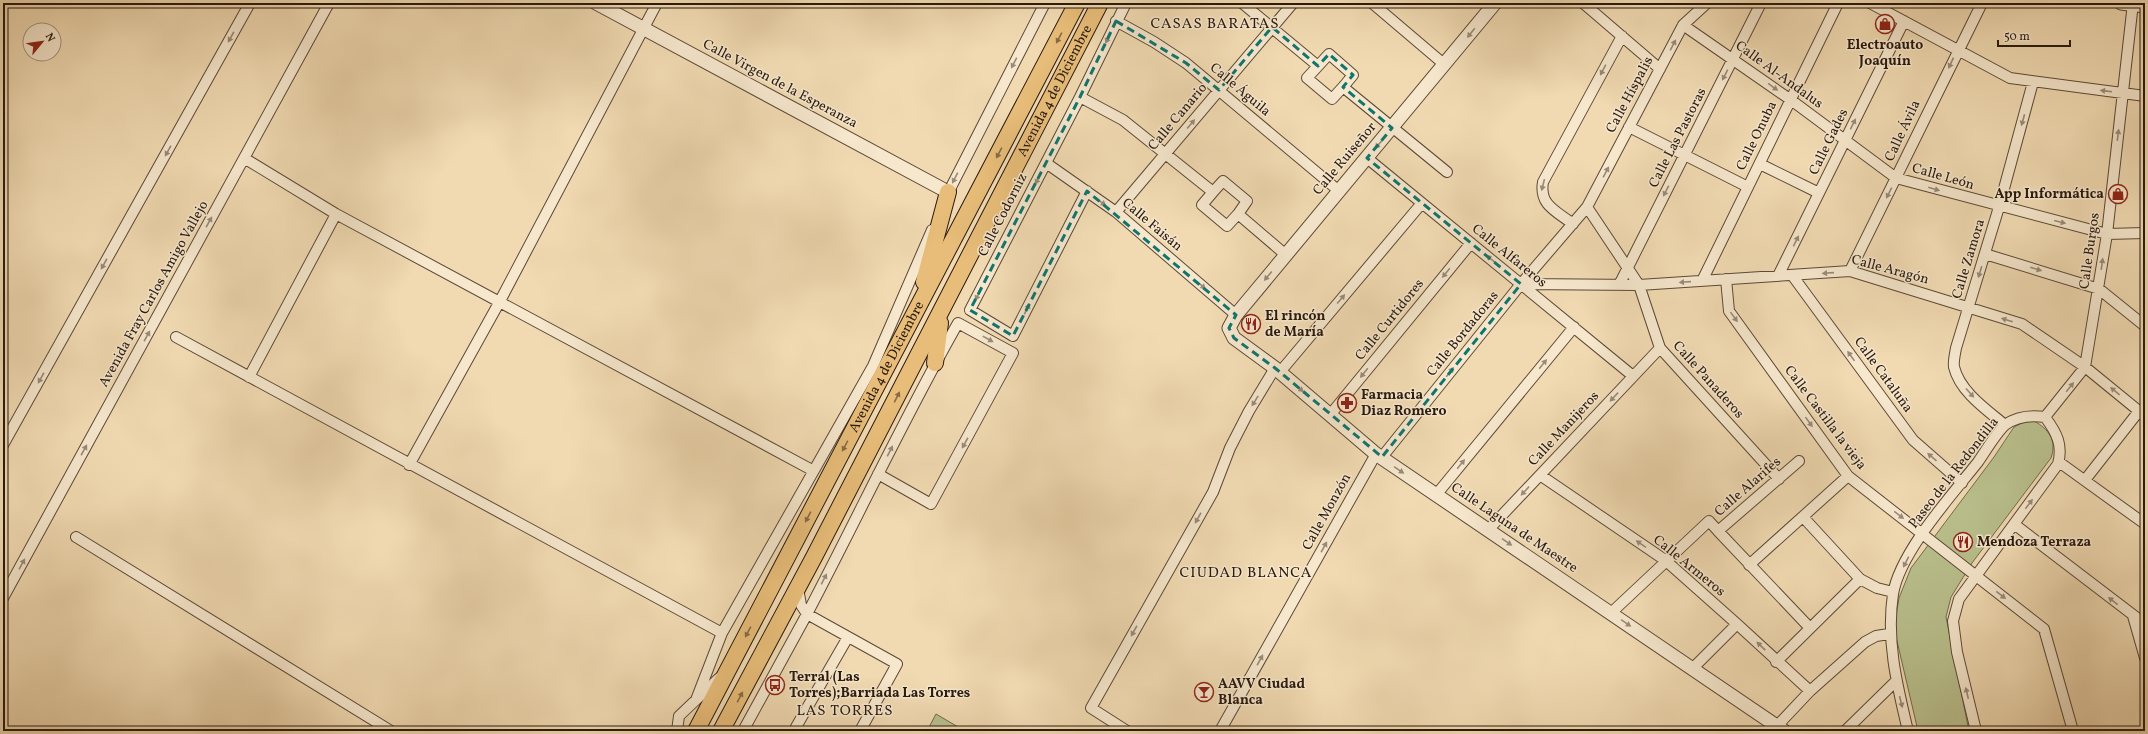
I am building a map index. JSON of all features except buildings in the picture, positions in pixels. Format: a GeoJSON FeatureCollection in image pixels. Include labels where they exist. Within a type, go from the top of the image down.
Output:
{"type":"FeatureCollection","features":[{"type":"Feature","properties":{"kind":"main road","name":"Avenida 4 de Diciembre"},"geometry":{"type":"LineString","coordinates":[[696,731],[726,671],[1077,3]]}},
{"type":"Feature","properties":{"kind":"main road","name":"Avenida 4 de Diciembre"},"geometry":{"type":"LineString","coordinates":[[722,731],[798,588],[1100,3]]}},
{"type":"Feature","properties":{"kind":"main road"},"geometry":{"type":"LineString","coordinates":[[915,312],[948,192]]}},
{"type":"Feature","properties":{"kind":"main road"},"geometry":{"type":"LineString","coordinates":[[935,363],[941,312]]}},
{"type":"Feature","properties":{"kind":"street"},"geometry":{"type":"LineString","coordinates":[[3,445],[250,3]]}},
{"type":"Feature","properties":{"kind":"street","name":"Avenida Fray Carlos Amigo Vallejo"},"geometry":{"type":"LineString","coordinates":[[3,598],[329,3]]}},
{"type":"Feature","properties":{"kind":"street","name":"Calle Virgen de la Esperanza"},"geometry":{"type":"LineString","coordinates":[[596,3],[948,192]]}},
{"type":"Feature","properties":{"kind":"street"},"geometry":{"type":"LineString","coordinates":[[409,465],[500,301],[657,3]]}},
{"type":"Feature","properties":{"kind":"street"},"geometry":{"type":"LineString","coordinates":[[696,700],[722,634],[812,470],[873,366],[948,192],[1045,3]]}},
{"type":"Feature","properties":{"kind":"street","name":"Calle Codorniz"},"geometry":{"type":"LineString","coordinates":[[1087,191],[1013,336],[970,310],[1080,98],[1126,3]]}},
{"type":"Feature","properties":{"kind":"street"},"geometry":{"type":"LineString","coordinates":[[1242,3],[1318,66]]}},
{"type":"Feature","properties":{"kind":"street","name":"Calle Canario"},"geometry":{"type":"LineString","coordinates":[[1116,212],[1292,3]]}},
{"type":"Feature","properties":{"kind":"street"},"geometry":{"type":"LineString","coordinates":[[1372,3],[1445,65]]}},
{"type":"Feature","properties":{"kind":"street","name":"Calle Ruiseñor"},"geometry":{"type":"LineString","coordinates":[[1234,338],[1229,328],[1236,315],[1495,3]]}},
{"type":"Feature","properties":{"kind":"street"},"geometry":{"type":"LineString","coordinates":[[1583,3],[1660,68]]}},
{"type":"Feature","properties":{"kind":"street","name":"Calle Híspalis"},"geometry":{"type":"LineString","coordinates":[[1573,224],[1587,207],[1684,25],[1707,3]]}},
{"type":"Feature","properties":{"kind":"street","name":"Calle Las Pastoras"},"geometry":{"type":"LineString","coordinates":[[1619,285],[1761,3]]}},
{"type":"Feature","properties":{"kind":"street","name":"Calle Onuba"},"geometry":{"type":"LineString","coordinates":[[1702,281],[1838,3]]}},
{"type":"Feature","properties":{"kind":"street"},"geometry":{"type":"LineString","coordinates":[[1870,3],[2010,78],[2145,96]]}},
{"type":"Feature","properties":{"kind":"street","name":"Calle Ávila"},"geometry":{"type":"LineString","coordinates":[[1850,271],[1958,49],[1982,3]]}},
{"type":"Feature","properties":{"kind":"street","name":"Calle Burgos"},"geometry":{"type":"LineString","coordinates":[[2045,417],[2085,368],[2107,234],[2133,4]]}},
{"type":"Feature","properties":{"kind":"street","name":"Calle Águila"},"geometry":{"type":"LineString","coordinates":[[1116,21],[1179,59],[1219,90],[1339,191]]}},
{"type":"Feature","properties":{"kind":"street","name":"Calle Gades"},"geometry":{"type":"LineString","coordinates":[[1778,276],[1904,21]]}},
{"type":"Feature","properties":{"kind":"street","name":"Calle Al-Andalus"},"geometry":{"type":"LineString","coordinates":[[1684,25],[1791,100],[1896,178]]}},
{"type":"Feature","properties":{"kind":"street"},"geometry":{"type":"LineString","coordinates":[[1573,224],[1546,202],[1542,193],[1544,182],[1622,36]]}},
{"type":"Feature","properties":{"kind":"street"},"geometry":{"type":"LineString","coordinates":[[1329,54],[1353,75],[1343,86],[1332,99],[1307,78],[1329,54]]}},
{"type":"Feature","properties":{"kind":"street","name":"Calle Zamora"},"geometry":{"type":"LineString","coordinates":[[2005,426],[1977,402],[1962,385],[1954,366],[1956,348],[1999,207],[2033,82]]}},
{"type":"Feature","properties":{"kind":"street"},"geometry":{"type":"LineString","coordinates":[[1343,86],[1447,172]]}},
{"type":"Feature","properties":{"kind":"street"},"geometry":{"type":"LineString","coordinates":[[1080,98],[1123,120],[1213,192]]}},
{"type":"Feature","properties":{"kind":"street"},"geometry":{"type":"LineString","coordinates":[[1629,128],[1748,187]]}},
{"type":"Feature","properties":{"kind":"street"},"geometry":{"type":"LineString","coordinates":[[244,158],[336,214],[812,470]]}},
{"type":"Feature","properties":{"kind":"street","name":"Calle Alfareros"},"geometry":{"type":"LineString","coordinates":[[1367,158],[1633,376]]}},
{"type":"Feature","properties":{"kind":"street","name":"Calle Faisán"},"geometry":{"type":"LineString","coordinates":[[1046,164],[1116,212],[1236,315]]}},
{"type":"Feature","properties":{"kind":"street"},"geometry":{"type":"LineString","coordinates":[[1760,164],[1819,193]]}},
{"type":"Feature","properties":{"kind":"street","name":"Calle León"},"geometry":{"type":"LineString","coordinates":[[1896,178],[1999,207],[2107,234],[2145,233]]}},
{"type":"Feature","properties":{"kind":"street"},"geometry":{"type":"LineString","coordinates":[[1223,181],[1247,201],[1238,214],[1226,226],[1202,205],[1223,181]]}},
{"type":"Feature","properties":{"kind":"street"},"geometry":{"type":"LineString","coordinates":[[1128,731],[1091,708],[1213,492],[1230,448],[1249,411],[1278,370],[1422,203]]}},
{"type":"Feature","properties":{"kind":"street","name":"Calle Panaderos"},"geometry":{"type":"LineString","coordinates":[[1587,207],[1639,285],[1660,348],[1779,479]]}},
{"type":"Feature","properties":{"kind":"street"},"geometry":{"type":"LineString","coordinates":[[249,377],[336,214]]}},
{"type":"Feature","properties":{"kind":"street"},"geometry":{"type":"LineString","coordinates":[[1238,214],[1286,255]]}},
{"type":"Feature","properties":{"kind":"street","name":"Calle Bordadoras"},"geometry":{"type":"LineString","coordinates":[[1379,456],[1521,284],[1573,224]]}},
{"type":"Feature","properties":{"kind":"street","name":"Calle Curtidores"},"geometry":{"type":"LineString","coordinates":[[1330,414],[1471,243]]}},
{"type":"Feature","properties":{"kind":"street"},"geometry":{"type":"LineString","coordinates":[[1985,254],[2099,289],[2145,326]]}},
{"type":"Feature","properties":{"kind":"street","name":"Calle Aragón"},"geometry":{"type":"LineString","coordinates":[[1521,284],[1639,285],[1850,271],[2022,324],[2085,368],[2142,413]]}},
{"type":"Feature","properties":{"kind":"street","name":"Calle Cataluña"},"geometry":{"type":"LineString","coordinates":[[1792,275],[1913,440],[1962,483]]}},
{"type":"Feature","properties":{"kind":"street","name":"Calle Castilla la vieja"},"geometry":{"type":"LineString","coordinates":[[1726,280],[1729,311],[1848,476],[2044,629],[2073,731]]}},
{"type":"Feature","properties":{"kind":"street"},"geometry":{"type":"LineString","coordinates":[[743,731],[807,614],[878,474],[935,363],[958,323],[1013,354],[931,504],[878,474]]}},
{"type":"Feature","properties":{"kind":"street"},"geometry":{"type":"LineString","coordinates":[[1436,494],[1574,327]]}},
{"type":"Feature","properties":{"kind":"street"},"geometry":{"type":"LineString","coordinates":[[176,337],[722,634]]}},
{"type":"Feature","properties":{"kind":"street","name":"Calle Laguna de Maestre"},"geometry":{"type":"LineString","coordinates":[[1234,338],[1278,370],[1379,456],[1781,729]]}},
{"type":"Feature","properties":{"kind":"street","name":"Calle Manijeros"},"geometry":{"type":"LineString","coordinates":[[1488,530],[1660,348]]}},
{"type":"Feature","properties":{"kind":"street"},"geometry":{"type":"LineString","coordinates":[[2084,480],[2142,413]]}},
{"type":"Feature","properties":{"kind":"street","name":"Paseo de la Redondilla"},"geometry":{"type":"LineString","coordinates":[[1908,731],[1896,681],[1889,634],[1893,592],[1905,561],[1923,534],[2005,426],[2029,415],[2045,417]]}},
{"type":"Feature","properties":{"kind":"street"},"geometry":{"type":"LineString","coordinates":[[1976,731],[1957,652],[1953,621],[1959,599],[2059,462],[2062,450],[2056,432],[2045,417]]}},
{"type":"Feature","properties":{"kind":"street","name":"Calle Monzón"},"geometry":{"type":"LineString","coordinates":[[1220,731],[1379,456]]}},
{"type":"Feature","properties":{"kind":"street","name":"Calle Alarifes"},"geometry":{"type":"LineString","coordinates":[[1611,613],[1664,560],[1708,521],[1718,531],[1799,461]]}},
{"type":"Feature","properties":{"kind":"street"},"geometry":{"type":"LineString","coordinates":[[2059,462],[2145,524]]}},
{"type":"Feature","properties":{"kind":"street","name":"Calle Armeros"},"geometry":{"type":"LineString","coordinates":[[1540,475],[1664,560],[1810,691]]}},
{"type":"Feature","properties":{"kind":"street"},"geometry":{"type":"LineString","coordinates":[[1749,565],[1848,476]]}},
{"type":"Feature","properties":{"kind":"street"},"geometry":{"type":"LineString","coordinates":[[1803,517],[1860,579],[1877,588],[1893,592]]}},
{"type":"Feature","properties":{"kind":"street"},"geometry":{"type":"LineString","coordinates":[[2014,524],[2145,624]]}},
{"type":"Feature","properties":{"kind":"street"},"geometry":{"type":"LineString","coordinates":[[1718,531],[1810,628]]}},
{"type":"Feature","properties":{"kind":"street"},"geometry":{"type":"LineString","coordinates":[[76,537],[391,731]]}},
{"type":"Feature","properties":{"kind":"street"},"geometry":{"type":"LineString","coordinates":[[1776,662],[1860,579]]}},
{"type":"Feature","properties":{"kind":"street"},"geometry":{"type":"LineString","coordinates":[[798,588],[801,604],[807,614],[896,664],[860,731]]}},
{"type":"Feature","properties":{"kind":"street"},"geometry":{"type":"LineString","coordinates":[[2133,616],[2145,658]]}},
{"type":"Feature","properties":{"kind":"street"},"geometry":{"type":"LineString","coordinates":[[1692,669],[1737,624]]}},
{"type":"Feature","properties":{"kind":"street"},"geometry":{"type":"LineString","coordinates":[[1781,729],[1810,691],[1865,642],[1876,636],[1889,634]]}},
{"type":"Feature","properties":{"kind":"street"},"geometry":{"type":"LineString","coordinates":[[796,727],[848,637]]}},
{"type":"Feature","properties":{"kind":"street"},"geometry":{"type":"LineString","coordinates":[[677,731],[678,716],[726,671]]}},
{"type":"Feature","properties":{"kind":"street"},"geometry":{"type":"LineString","coordinates":[[1845,731],[1896,681]]}},
{"type":"Feature","properties":{"kind":"highlighted area"},"geometry":{"type":"Polygon","coordinates":[[[1116,21],[1186,63],[1219,90],[1272,27],[1318,66],[1329,54],[1353,75],[1343,87],[1392,128],[1367,158],[1521,284],[1382,457],[1275,368],[1234,338],[1229,328],[1236,315],[1087,191],[1013,336],[970,310],[1080,97],[1116,21]]]}},
{"type":"Feature","properties":{"kind":"green space"},"geometry":{"type":"Polygon","coordinates":[[[2034,421],[2044,428],[2050,436],[2053,446],[2051,458],[1972,563],[1951,597],[1946,617],[1969,731],[1918,731],[1894,628],[1899,598],[1911,568],[1994,457],[2014,427],[2024,422],[2034,421]]]}},
{"type":"Feature","properties":{"kind":"green space"},"geometry":{"type":"Polygon","coordinates":[[[936,714],[965,731],[927,731],[936,714]]]}},
{"type":"Feature","properties":{"kind":"place","name":"Electroauto Joaquín"},"geometry":{"type":"Point","coordinates":[1885,24]}},
{"type":"Feature","properties":{"kind":"place","name":"App Informática"},"geometry":{"type":"Point","coordinates":[2118,194]}},
{"type":"Feature","properties":{"kind":"place","name":"El rincón de María"},"geometry":{"type":"Point","coordinates":[1251,324]}},
{"type":"Feature","properties":{"kind":"place","name":"Farmacia Diaz Romero"},"geometry":{"type":"Point","coordinates":[1347,403]}},
{"type":"Feature","properties":{"kind":"place","name":"Mendoza Terraza"},"geometry":{"type":"Point","coordinates":[1963,542]}},
{"type":"Feature","properties":{"kind":"place","name":"Terral (Las Torres);Barriada Las Torres"},"geometry":{"type":"Point","coordinates":[775,685]}},
{"type":"Feature","properties":{"kind":"place","name":"AAVV Ciudad Blanca"},"geometry":{"type":"Point","coordinates":[1204,692]}},
{"type":"Feature","properties":{"kind":"district","name":"CASAS BARATAS"},"geometry":{"type":"Point","coordinates":[1215,24]}},
{"type":"Feature","properties":{"kind":"district","name":"CIUDAD BLANCA"},"geometry":{"type":"Point","coordinates":[1246,573]}},
{"type":"Feature","properties":{"kind":"district","name":"LAS TORRES"},"geometry":{"type":"Point","coordinates":[845,711]}}]}
